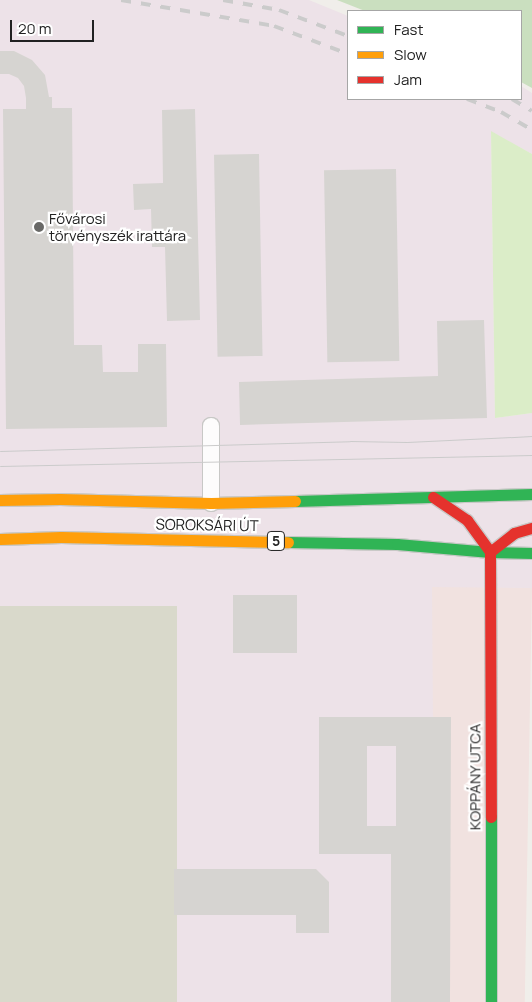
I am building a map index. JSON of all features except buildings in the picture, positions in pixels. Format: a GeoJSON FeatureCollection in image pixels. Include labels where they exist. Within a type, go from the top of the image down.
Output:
{"type":"FeatureCollection","features":[{"type":"Feature","properties":{"kind":"main road","name":"SOROKSÁRI ÚT"},"geometry":{"type":"LineString","coordinates":[[0,500],[211,503],[532,494]]}},
{"type":"Feature","properties":{"kind":"main road"},"geometry":{"type":"LineString","coordinates":[[433,497],[468,520],[490,552],[514,533],[532,528]]}},
{"type":"Feature","properties":{"kind":"main road","name":"SOROKSÁRI ÚT"},"geometry":{"type":"LineString","coordinates":[[0,539],[61,537],[397,544],[490,552],[532,553]]}},
{"type":"Feature","properties":{"kind":"main road","name":"KOPPÁNY UTCA"},"geometry":{"type":"LineString","coordinates":[[490,552],[491,1002]]}},
{"type":"Feature","properties":{"kind":"lane"},"geometry":{"type":"LineString","coordinates":[[211,426],[211,503]]}},
{"type":"Feature","properties":{"kind":"shaded area"},"geometry":{"type":"Polygon","coordinates":[[[0,0],[309,0],[347,16],[347,100],[522,100],[522,87],[532,93],[532,154],[491,132],[495,418],[532,413],[532,588],[432,587],[435,1002],[0,1002],[0,0]]]}},
{"type":"Feature","properties":{"kind":"shaded area"},"geometry":{"type":"Polygon","coordinates":[[[432,586],[532,588],[525,1002],[425,1002],[432,586]]]}},
{"type":"Feature","properties":{"kind":"shaded area"},"geometry":{"type":"Polygon","coordinates":[[[0,606],[177,606],[177,1002],[0,1002],[0,606]]]}},
{"type":"Feature","properties":{"kind":"green space"},"geometry":{"type":"Polygon","coordinates":[[[337,0],[532,0],[532,88],[522,83],[522,10],[362,10],[337,0]]]}},
{"type":"Feature","properties":{"kind":"green space"},"geometry":{"type":"Polygon","coordinates":[[[491,131],[532,154],[532,413],[495,418],[491,131]]]}},
{"type":"Feature","properties":{"kind":"tram line"},"geometry":{"type":"LineString","coordinates":[[0,451],[350,441],[407,442],[532,436]]}},
{"type":"Feature","properties":{"kind":"tram line"},"geometry":{"type":"LineString","coordinates":[[0,466],[532,455]]}},
{"type":"Feature","properties":{"kind":"railway"},"geometry":{"type":"LineString","coordinates":[[121,0],[274,26],[347,54]]}},
{"type":"Feature","properties":{"kind":"railway"},"geometry":{"type":"LineString","coordinates":[[223,0],[279,10],[347,36]]}},
{"type":"Feature","properties":{"kind":"railway"},"geometry":{"type":"LineString","coordinates":[[470,100],[501,112],[532,130]]}},
{"type":"Feature","properties":{"kind":"railway"},"geometry":{"type":"LineString","coordinates":[[514,100],[532,111]]}},
{"type":"Feature","properties":{"kind":"traffic: fast"},"geometry":{"type":"LineString","coordinates":[[295,501],[532,494]]}},
{"type":"Feature","properties":{"kind":"traffic: fast"},"geometry":{"type":"LineString","coordinates":[[288,542],[397,544],[490,552],[532,553]]}},
{"type":"Feature","properties":{"kind":"traffic: fast"},"geometry":{"type":"LineString","coordinates":[[491,817],[491,1002]]}},
{"type":"Feature","properties":{"kind":"traffic: slow"},"geometry":{"type":"LineString","coordinates":[[0,500],[60,499],[211,503],[295,501]]}},
{"type":"Feature","properties":{"kind":"traffic: slow"},"geometry":{"type":"LineString","coordinates":[[0,539],[61,537],[288,542]]}},
{"type":"Feature","properties":{"kind":"traffic: jam"},"geometry":{"type":"LineString","coordinates":[[433,497],[467,520],[490,552],[491,817]]}},
{"type":"Feature","properties":{"kind":"traffic: jam"},"geometry":{"type":"LineString","coordinates":[[490,552],[514,533],[532,528]]}},
{"type":"Feature","properties":{"kind":"place","name":"Fővárosi törvényszék irattára"},"geometry":{"type":"Point","coordinates":[39,227]}}]}
